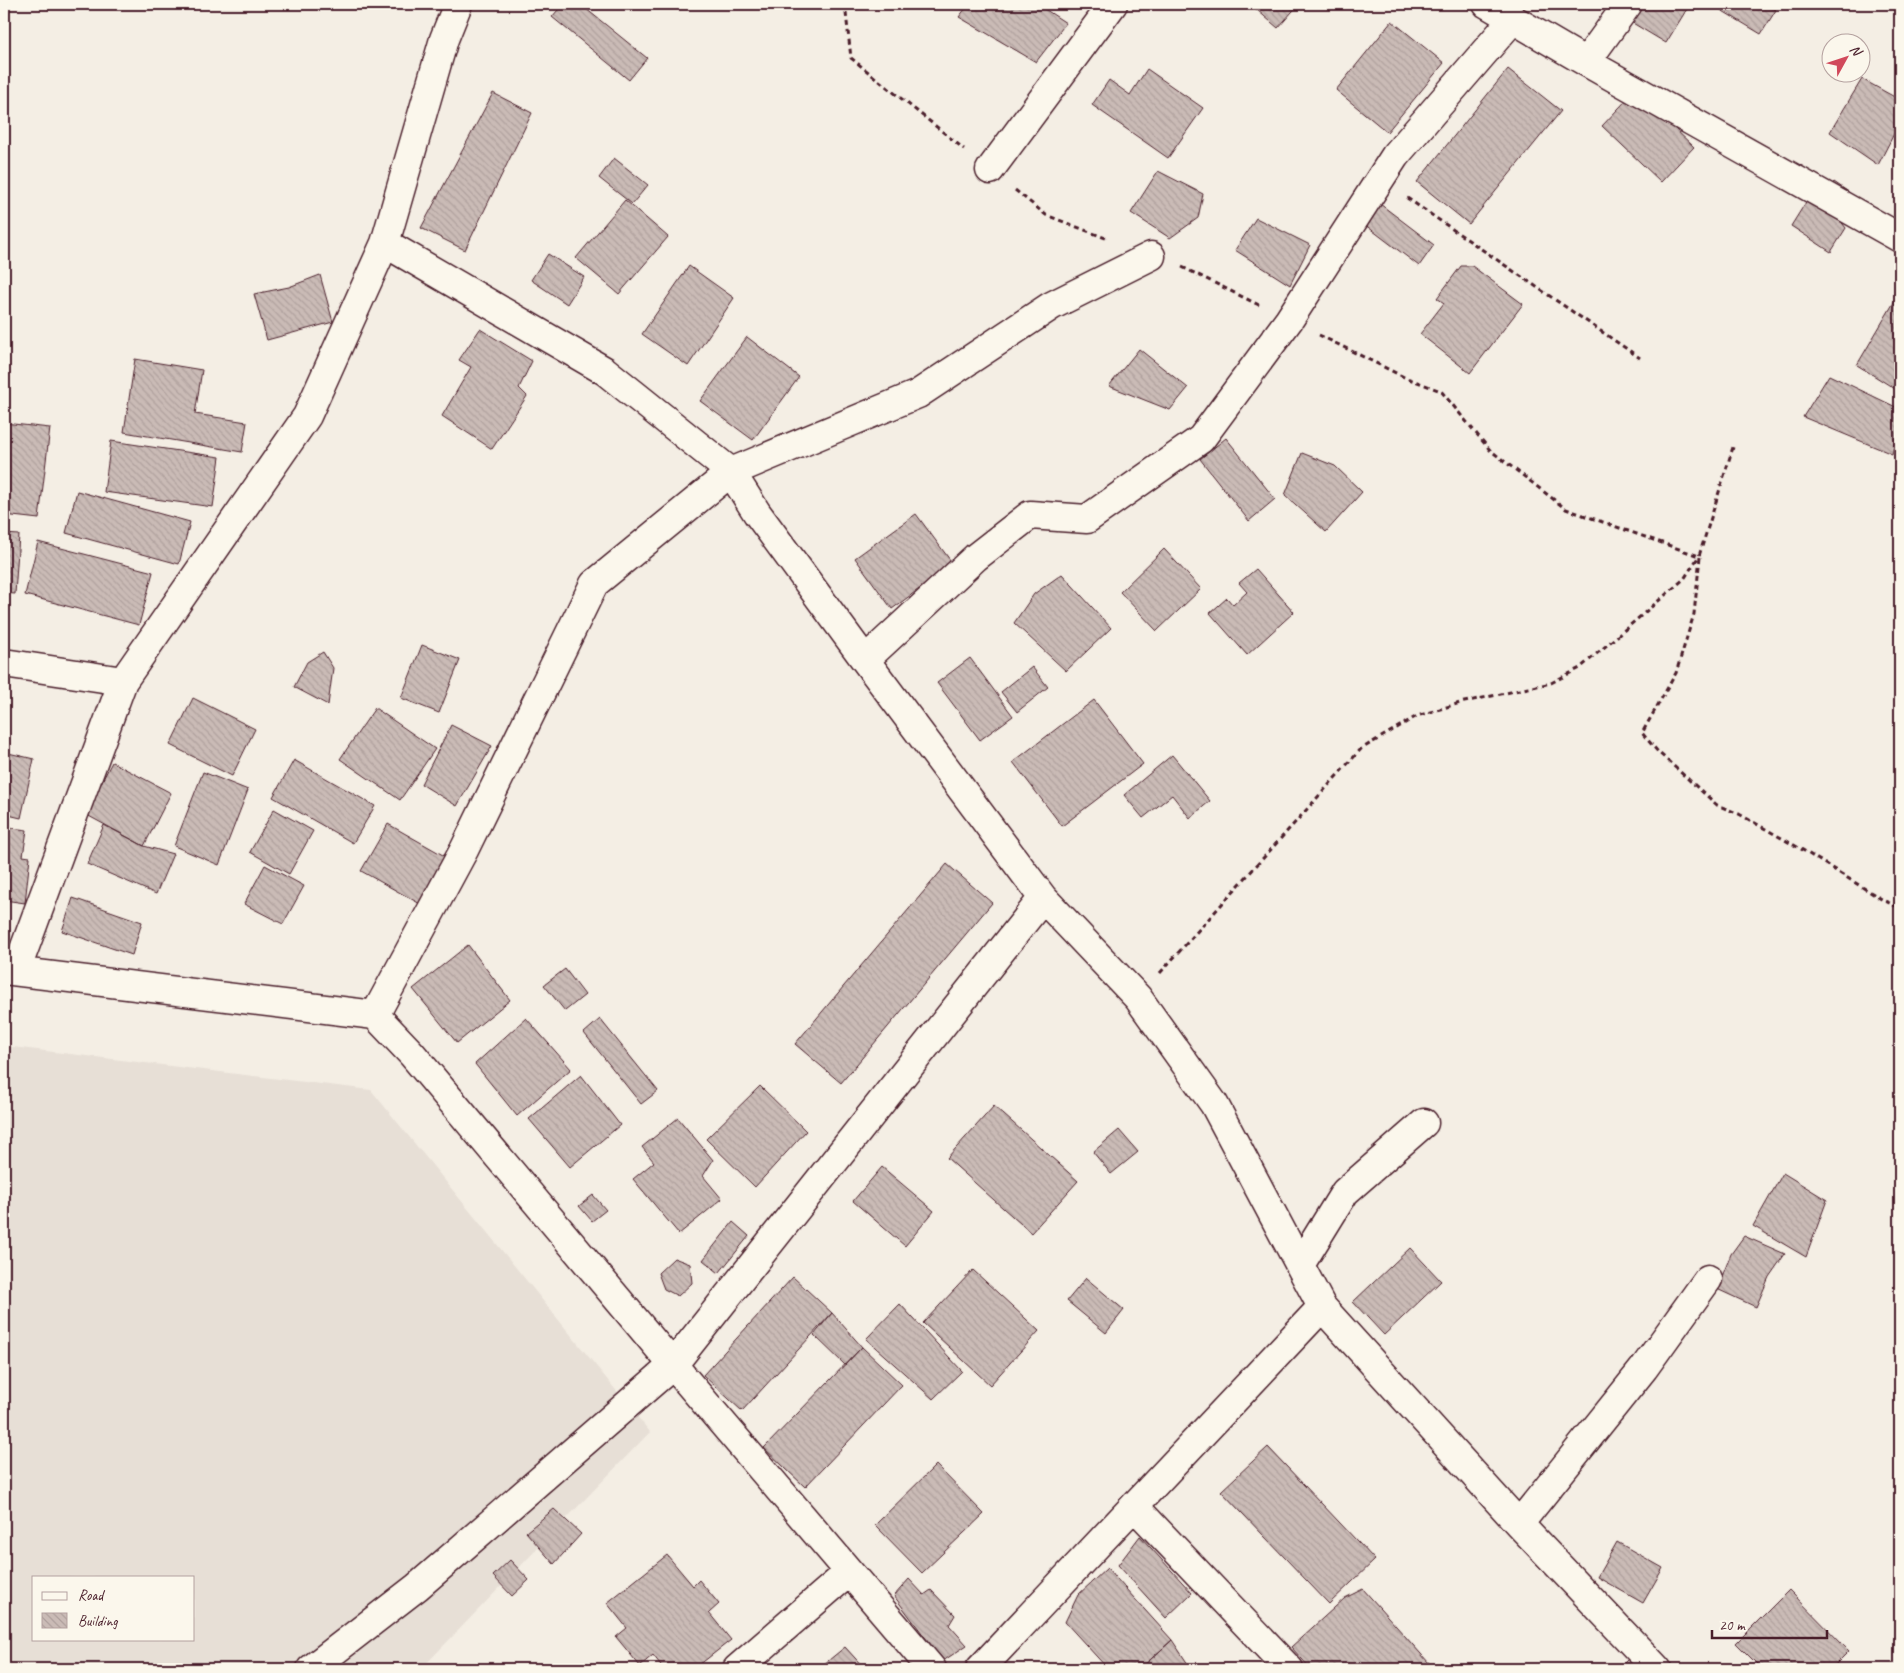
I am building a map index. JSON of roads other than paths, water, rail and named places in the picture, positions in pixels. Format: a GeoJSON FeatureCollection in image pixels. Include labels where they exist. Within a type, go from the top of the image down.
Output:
{"type":"FeatureCollection","features":[{"type":"Feature","properties":{"kind":"street"},"geometry":{"type":"LineString","coordinates":[[458,4],[444,39],[385,243],[307,416],[123,681],[10,970],[375,1015],[412,1054],[932,1669]]}},
{"type":"Feature","properties":{"kind":"street"},"geometry":{"type":"LineString","coordinates":[[990,170],[1112,4]]}},
{"type":"Feature","properties":{"kind":"street"},"geometry":{"type":"LineString","coordinates":[[1487,4],[1586,62],[1900,238]]}},
{"type":"Feature","properties":{"kind":"street"},"geometry":{"type":"LineString","coordinates":[[1586,62],[1628,4]]}},
{"type":"Feature","properties":{"kind":"street"},"geometry":{"type":"LineString","coordinates":[[865,660],[976,556],[1030,515],[1087,519],[1201,439],[1289,320],[1395,156],[1513,19]]}},
{"type":"Feature","properties":{"kind":"street"},"geometry":{"type":"LineString","coordinates":[[385,243],[605,372],[731,472],[757,513],[1043,898],[1138,998],[1214,1104],[1322,1307],[1519,1524],[1657,1669]]}},
{"type":"Feature","properties":{"kind":"street"},"geometry":{"type":"LineString","coordinates":[[375,1015],[464,850],[594,584],[731,472],[918,394],[1051,306],[1151,256]]}},
{"type":"Feature","properties":{"kind":"street"},"geometry":{"type":"LineString","coordinates":[[4,663],[123,681]]}},
{"type":"Feature","properties":{"kind":"street"},"geometry":{"type":"LineString","coordinates":[[311,1669],[417,1587],[673,1365],[1043,898]]}},
{"type":"Feature","properties":{"kind":"street"},"geometry":{"type":"LineString","coordinates":[[1300,1265],[1345,1192],[1424,1124]]}},
{"type":"Feature","properties":{"kind":"street"},"geometry":{"type":"LineString","coordinates":[[1519,1524],[1644,1368],[1708,1279]]}},
{"type":"Feature","properties":{"kind":"street"},"geometry":{"type":"LineString","coordinates":[[980,1669],[1322,1307]]}},
{"type":"Feature","properties":{"kind":"street"},"geometry":{"type":"LineString","coordinates":[[1134,1506],[1289,1669]]}},
{"type":"Feature","properties":{"kind":"street"},"geometry":{"type":"LineString","coordinates":[[738,1669],[849,1572]]}}]}
